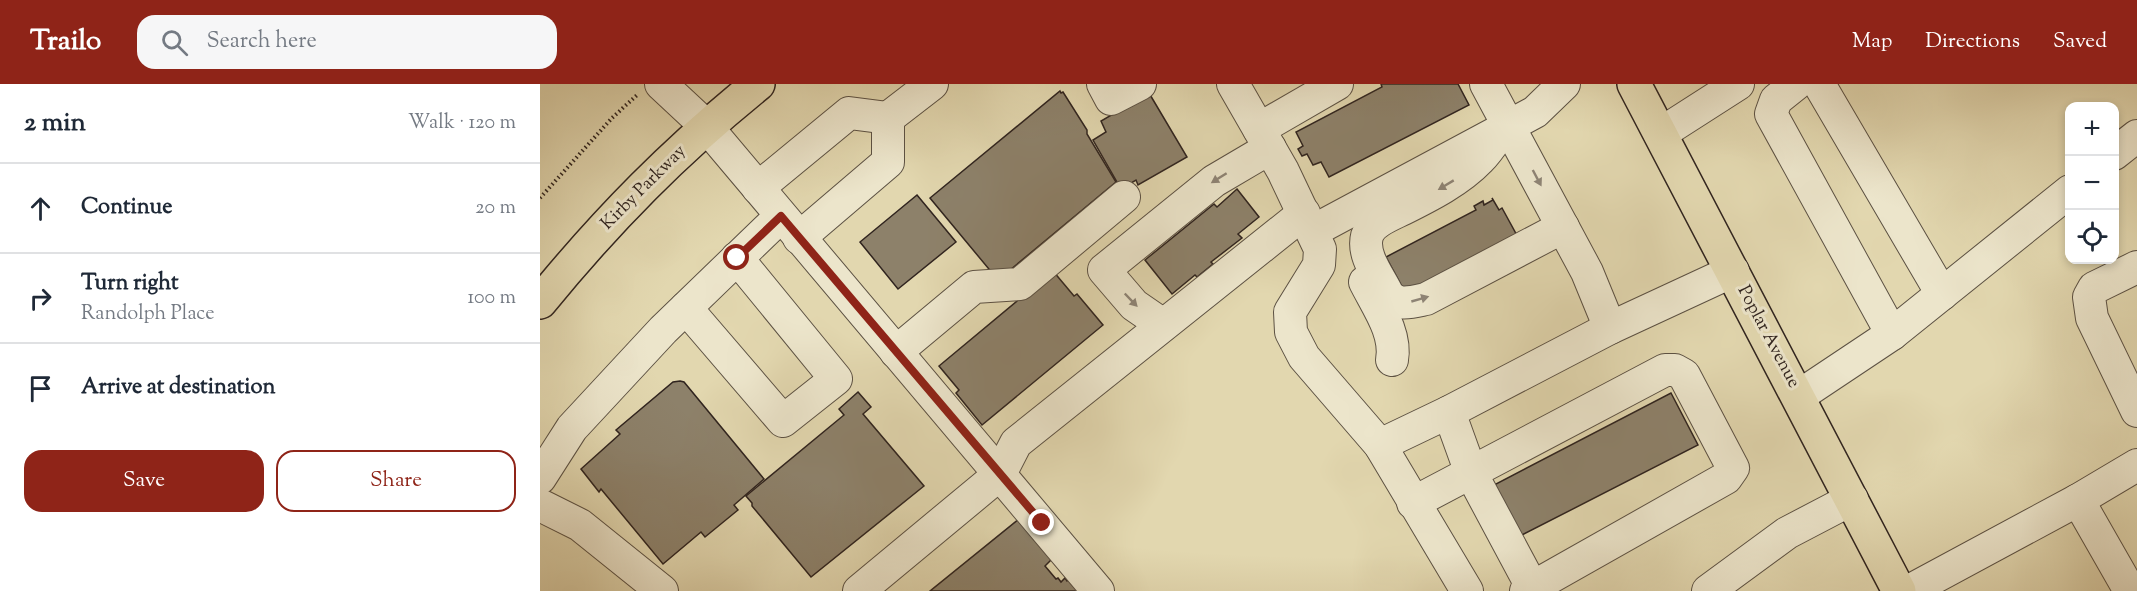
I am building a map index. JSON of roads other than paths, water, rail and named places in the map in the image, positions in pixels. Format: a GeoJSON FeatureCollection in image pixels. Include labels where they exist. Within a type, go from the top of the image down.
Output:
{"type":"FeatureCollection","features":[{"type":"Feature","properties":{"kind":"main road","name":"Kirby Parkway"},"geometry":{"type":"LineString","coordinates":[[540,302],[618,212],[706,126],[758,84]]}},
{"type":"Feature","properties":{"kind":"main road","name":"Poplar Avenue"},"geometry":{"type":"LineString","coordinates":[[1634,84],[1899,591]]}},
{"type":"Feature","properties":{"kind":"street"},"geometry":{"type":"LineString","coordinates":[[758,188],[849,113],[888,118],[932,84]]}},
{"type":"Feature","properties":{"kind":"street"},"geometry":{"type":"LineString","coordinates":[[1102,84],[1111,99],[1140,84]]}},
{"type":"Feature","properties":{"kind":"street"},"geometry":{"type":"LineString","coordinates":[[1233,84],[1308,222],[1320,249],[1319,265],[1290,312],[1291,332],[1304,357],[1380,445],[1467,591]]}},
{"type":"Feature","properties":{"kind":"street"},"geometry":{"type":"LineString","coordinates":[[1486,84],[1506,128],[1587,272],[1610,328]]}},
{"type":"Feature","properties":{"kind":"street"},"geometry":{"type":"LineString","coordinates":[[859,591],[1000,474],[1016,443],[1163,325],[1308,222],[1357,207],[1506,128],[1535,112],[1564,84]]}},
{"type":"Feature","properties":{"kind":"street"},"geometry":{"type":"LineString","coordinates":[[1660,134],[1738,84]]}},
{"type":"Feature","properties":{"kind":"street"},"geometry":{"type":"LineString","coordinates":[[1796,84],[1776,100],[1772,114],[1892,334]]}},
{"type":"Feature","properties":{"kind":"street"},"geometry":{"type":"LineString","coordinates":[[1820,84],[1942,294]]}},
{"type":"Feature","properties":{"kind":"street"},"geometry":{"type":"LineString","coordinates":[[651,87],[706,126],[1098,591]]}},
{"type":"Feature","properties":{"kind":"street"},"geometry":{"type":"LineString","coordinates":[[1163,325],[1134,305],[1104,270],[1326,87]]}},
{"type":"Feature","properties":{"kind":"street"},"geometry":{"type":"LineString","coordinates":[[540,478],[572,428],[737,258],[888,162],[888,118]]}},
{"type":"Feature","properties":{"kind":"street"},"geometry":{"type":"LineString","coordinates":[[1506,128],[1479,160],[1452,181],[1379,221],[1368,233],[1366,243],[1368,256],[1388,296],[1398,303],[1426,298],[1563,227]]}},
{"type":"Feature","properties":{"kind":"street"},"geometry":{"type":"LineString","coordinates":[[2119,151],[2137,136]]}},
{"type":"Feature","properties":{"kind":"street"},"geometry":{"type":"LineString","coordinates":[[1799,396],[1892,334],[2065,195]]}},
{"type":"Feature","properties":{"kind":"street"},"geometry":{"type":"LineString","coordinates":[[896,352],[974,287],[1020,284],[1124,197]]}},
{"type":"Feature","properties":{"kind":"street"},"geometry":{"type":"LineString","coordinates":[[1357,207],[1350,234],[1354,260],[1392,337],[1394,352],[1392,360]]}},
{"type":"Feature","properties":{"kind":"street"},"geometry":{"type":"LineString","coordinates":[[686,308],[783,421],[836,379],[737,258]]}},
{"type":"Feature","properties":{"kind":"street"},"geometry":{"type":"LineString","coordinates":[[2137,267],[2094,288],[2089,297],[2092,318],[2137,411]]}},
{"type":"Feature","properties":{"kind":"street"},"geometry":{"type":"LineString","coordinates":[[1380,445],[1449,412],[1610,328],[1733,271]]}},
{"type":"Feature","properties":{"kind":"street"},"geometry":{"type":"LineString","coordinates":[[1413,503],[1471,473],[1665,370],[1675,370],[1684,375],[1733,468],[1726,478],[1529,589],[1471,473],[1449,412]]}},
{"type":"Feature","properties":{"kind":"street"},"geometry":{"type":"LineString","coordinates":[[1909,591],[2078,500],[2137,465]]}},
{"type":"Feature","properties":{"kind":"street"},"geometry":{"type":"LineString","coordinates":[[1708,591],[1787,533],[1852,499]]}},
{"type":"Feature","properties":{"kind":"street"},"geometry":{"type":"LineString","coordinates":[[2078,500],[2130,591]]}},
{"type":"Feature","properties":{"kind":"street"},"geometry":{"type":"LineString","coordinates":[[540,505],[580,525],[662,591]]}}]}
